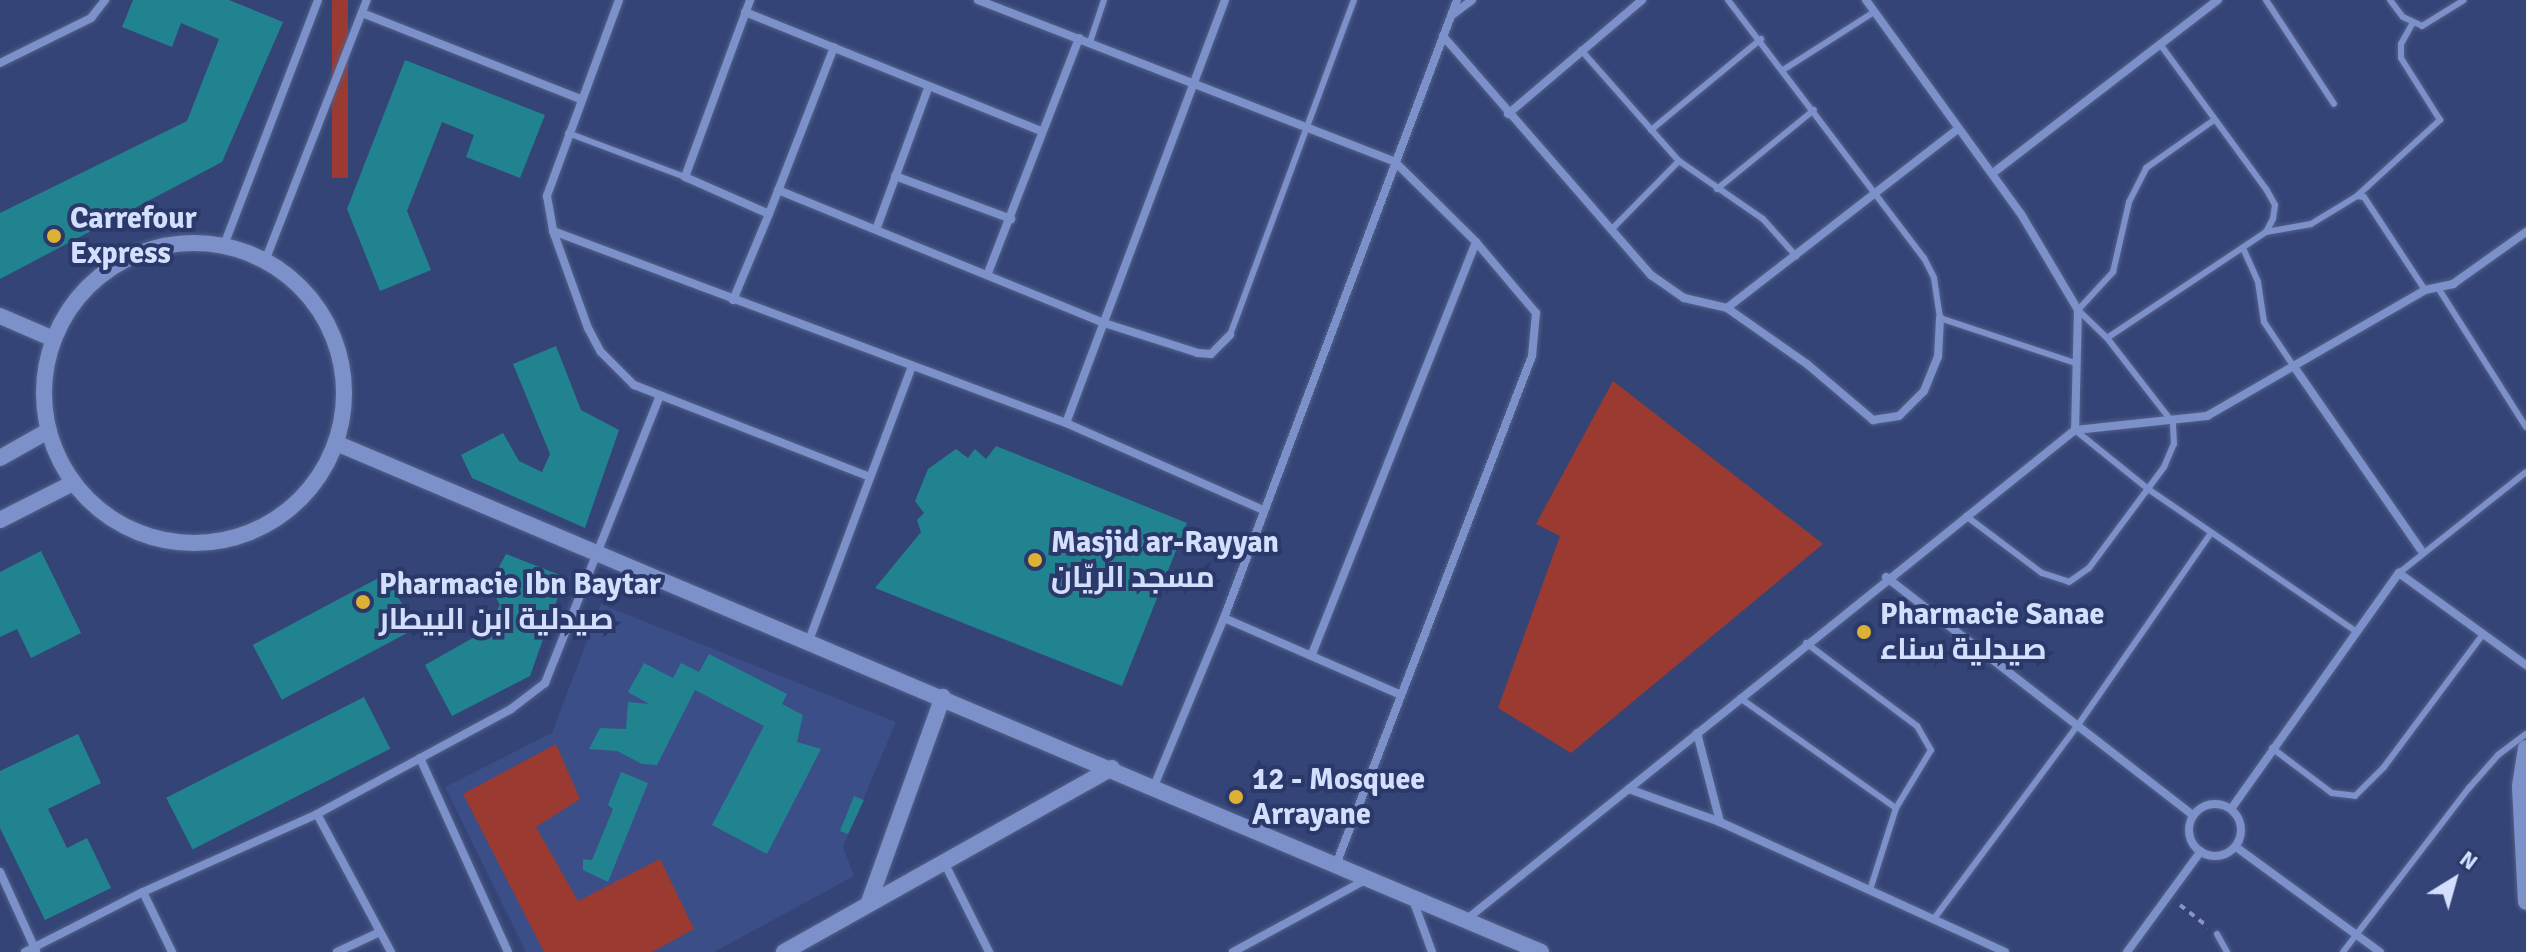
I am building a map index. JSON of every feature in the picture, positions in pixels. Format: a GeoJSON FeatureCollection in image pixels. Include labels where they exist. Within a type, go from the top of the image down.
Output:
{"type":"FeatureCollection","features":[{"type":"Feature","properties":{"kind":"street"},"geometry":{"type":"LineString","coordinates":[[0,63],[91,18],[105,0]]}},
{"type":"Feature","properties":{"kind":"street"},"geometry":{"type":"LineString","coordinates":[[224,245],[318,0]]}},
{"type":"Feature","properties":{"kind":"street"},"geometry":{"type":"LineString","coordinates":[[265,261],[367,0]]}},
{"type":"Feature","properties":{"kind":"street"},"geometry":{"type":"LineString","coordinates":[[619,0],[567,133],[547,196],[553,231],[601,352],[634,385],[659,398],[868,476]]}},
{"type":"Feature","properties":{"kind":"street"},"geometry":{"type":"LineString","coordinates":[[750,0],[685,177],[769,214]]}},
{"type":"Feature","properties":{"kind":"street"},"geometry":{"type":"LineString","coordinates":[[978,0],[1394,161],[1476,242],[1536,313],[1537,338],[1337,862]]}},
{"type":"Feature","properties":{"kind":"street"},"geometry":{"type":"LineString","coordinates":[[1066,423],[1101,322],[1225,0]]}},
{"type":"Feature","properties":{"kind":"street"},"geometry":{"type":"LineString","coordinates":[[1154,786],[1224,618],[1457,0]]}},
{"type":"Feature","properties":{"kind":"street"},"geometry":{"type":"LineString","coordinates":[[1452,15],[1472,0]]}},
{"type":"Feature","properties":{"kind":"street"},"geometry":{"type":"LineString","coordinates":[[1508,114],[1642,0]]}},
{"type":"Feature","properties":{"kind":"street"},"geometry":{"type":"LineString","coordinates":[[1866,0],[1993,173],[2078,310],[2075,430]]}},
{"type":"Feature","properties":{"kind":"street"},"geometry":{"type":"LineString","coordinates":[[1993,173],[2213,1]]}},
{"type":"Feature","properties":{"kind":"street"},"geometry":{"type":"LineString","coordinates":[[745,12],[1041,131]]}},
{"type":"Feature","properties":{"kind":"street"},"geometry":{"type":"LineString","coordinates":[[362,13],[580,99]]}},
{"type":"Feature","properties":{"kind":"street"},"geometry":{"type":"LineString","coordinates":[[1443,36],[1610,232],[1664,286],[1684,298],[1727,308],[1880,422],[1914,403],[1933,377],[1940,318]]}},
{"type":"Feature","properties":{"kind":"street"},"geometry":{"type":"LineString","coordinates":[[988,273],[1079,38]]}},
{"type":"Feature","properties":{"kind":"street"},"geometry":{"type":"LineString","coordinates":[[733,300],[834,47]]}},
{"type":"Feature","properties":{"kind":"street"},"geometry":{"type":"LineString","coordinates":[[877,227],[929,86]]}},
{"type":"Feature","properties":{"kind":"street"},"geometry":{"type":"LineString","coordinates":[[1727,308],[1877,196],[1958,129]]}},
{"type":"Feature","properties":{"kind":"street"},"geometry":{"type":"LineString","coordinates":[[895,176],[1011,219]]}},
{"type":"Feature","properties":{"kind":"street"},"geometry":{"type":"LineString","coordinates":[[778,190],[877,227],[1101,322],[1198,353],[1211,354],[1230,335]]}},
{"type":"Feature","properties":{"kind":"street"},"geometry":{"type":"LineString","coordinates":[[553,231],[1066,423],[1263,510]]}},
{"type":"Feature","properties":{"kind":"street"},"geometry":{"type":"LineString","coordinates":[[1467,919],[1886,577],[2075,430],[2173,423],[2207,416],[2295,368],[2425,290],[2440,291],[2526,232]]}},
{"type":"Feature","properties":{"kind":"street"},"geometry":{"type":"LineString","coordinates":[[191,242],[224,245],[265,261],[306,292],[328,325],[342,363],[344,390],[336,443],[314,485],[279,518],[236,538],[188,543],[141,534],[99,510],[73,483],[48,431],[43,383],[51,338],[75,299],[108,269],[147,250],[191,242]]}},
{"type":"Feature","properties":{"kind":"street"},"geometry":{"type":"LineString","coordinates":[[1312,654],[1476,242]]}},
{"type":"Feature","properties":{"kind":"street"},"geometry":{"type":"LineString","coordinates":[[0,316],[51,338]]}},
{"type":"Feature","properties":{"kind":"street"},"geometry":{"type":"LineString","coordinates":[[808,643],[868,476],[912,366]]}},
{"type":"Feature","properties":{"kind":"street"},"geometry":{"type":"LineString","coordinates":[[2295,368],[2421,550]]}},
{"type":"Feature","properties":{"kind":"street"},"geometry":{"type":"LineString","coordinates":[[25,952],[35,950],[143,892],[317,814],[511,709],[545,683],[659,398]]}},
{"type":"Feature","properties":{"kind":"street"},"geometry":{"type":"LineString","coordinates":[[0,458],[48,431]]}},
{"type":"Feature","properties":{"kind":"street"},"geometry":{"type":"LineString","coordinates":[[336,443],[596,555],[1337,862],[1541,952]]}},
{"type":"Feature","properties":{"kind":"street"},"geometry":{"type":"LineString","coordinates":[[0,520],[73,483]]}},
{"type":"Feature","properties":{"kind":"street"},"geometry":{"type":"LineString","coordinates":[[2231,809],[2399,573],[2526,665]]}},
{"type":"Feature","properties":{"kind":"street"},"geometry":{"type":"LineString","coordinates":[[1886,577],[2193,815]]}},
{"type":"Feature","properties":{"kind":"street"},"geometry":{"type":"LineString","coordinates":[[1224,618],[1399,694]]}},
{"type":"Feature","properties":{"kind":"street"},"geometry":{"type":"LineString","coordinates":[[869,902],[943,697]]}},
{"type":"Feature","properties":{"kind":"street"},"geometry":{"type":"LineString","coordinates":[[1697,733],[1720,822]]}},
{"type":"Feature","properties":{"kind":"street"},"geometry":{"type":"LineString","coordinates":[[2526,748],[2520,787],[2526,902]]}},
{"type":"Feature","properties":{"kind":"street"},"geometry":{"type":"LineString","coordinates":[[420,758],[508,952]]}},
{"type":"Feature","properties":{"kind":"street"},"geometry":{"type":"LineString","coordinates":[[792,950],[869,902],[1112,768]]}},
{"type":"Feature","properties":{"kind":"street"},"geometry":{"type":"LineString","coordinates":[[1629,789],[1720,822],[1871,887],[2005,952]]}},
{"type":"Feature","properties":{"kind":"street"},"geometry":{"type":"LineString","coordinates":[[2218,804],[2231,809],[2241,834],[2236,847],[2219,856],[2201,851],[2189,834],[2193,815],[2218,804]]}},
{"type":"Feature","properties":{"kind":"street"},"geometry":{"type":"LineString","coordinates":[[317,814],[391,952]]}},
{"type":"Feature","properties":{"kind":"street"},"geometry":{"type":"LineString","coordinates":[[2236,847],[2380,952]]}},
{"type":"Feature","properties":{"kind":"street"},"geometry":{"type":"LineString","coordinates":[[2127,952],[2201,851]]}},
{"type":"Feature","properties":{"kind":"street"},"geometry":{"type":"LineString","coordinates":[[944,862],[989,952]]}},
{"type":"Feature","properties":{"kind":"street"},"geometry":{"type":"LineString","coordinates":[[0,872],[35,950]]}},
{"type":"Feature","properties":{"kind":"street"},"geometry":{"type":"LineString","coordinates":[[1233,952],[1371,877]]}},
{"type":"Feature","properties":{"kind":"street"},"geometry":{"type":"LineString","coordinates":[[143,892],[172,952]]}},
{"type":"Feature","properties":{"kind":"street"},"geometry":{"type":"LineString","coordinates":[[1411,895],[1432,952]]}},
{"type":"Feature","properties":{"kind":"street"},"geometry":{"type":"LineString","coordinates":[[337,952],[380,932]]}},
{"type":"Feature","properties":{"kind":"lane"},"geometry":{"type":"LineString","coordinates":[[1090,42],[1104,0]]}},
{"type":"Feature","properties":{"kind":"lane"},"geometry":{"type":"LineString","coordinates":[[1230,335],[1354,0]]}},
{"type":"Feature","properties":{"kind":"lane"},"geometry":{"type":"LineString","coordinates":[[1728,0],[1814,110],[1934,278],[1940,318],[2075,363]]}},
{"type":"Feature","properties":{"kind":"lane"},"geometry":{"type":"LineString","coordinates":[[2266,0],[2334,104]]}},
{"type":"Feature","properties":{"kind":"lane"},"geometry":{"type":"LineString","coordinates":[[2390,0],[2412,24]]}},
{"type":"Feature","properties":{"kind":"lane"},"geometry":{"type":"LineString","coordinates":[[2412,24],[2432,23],[2464,0]]}},
{"type":"Feature","properties":{"kind":"lane"},"geometry":{"type":"LineString","coordinates":[[1783,70],[1874,12]]}},
{"type":"Feature","properties":{"kind":"lane"},"geometry":{"type":"LineString","coordinates":[[2107,338],[2266,232],[2311,224],[2357,196],[2440,120],[2401,58],[2401,44],[2412,24]]}},
{"type":"Feature","properties":{"kind":"lane"},"geometry":{"type":"LineString","coordinates":[[1651,130],[1761,39]]}},
{"type":"Feature","properties":{"kind":"lane"},"geometry":{"type":"LineString","coordinates":[[2160,44],[2275,205],[2266,232]]}},
{"type":"Feature","properties":{"kind":"lane"},"geometry":{"type":"LineString","coordinates":[[1581,50],[1679,161],[1763,219],[1796,256]]}},
{"type":"Feature","properties":{"kind":"lane"},"geometry":{"type":"LineString","coordinates":[[1717,189],[1814,110]]}},
{"type":"Feature","properties":{"kind":"lane"},"geometry":{"type":"LineString","coordinates":[[1966,516],[2042,573],[2069,582],[2089,568],[2170,455],[2173,423],[2107,338],[2078,310],[2113,272],[2129,202],[2146,168],[2214,120]]}},
{"type":"Feature","properties":{"kind":"lane"},"geometry":{"type":"LineString","coordinates":[[567,133],[685,177]]}},
{"type":"Feature","properties":{"kind":"lane"},"geometry":{"type":"LineString","coordinates":[[1610,232],[1679,161]]}},
{"type":"Feature","properties":{"kind":"lane"},"geometry":{"type":"LineString","coordinates":[[2357,196],[2372,203],[2425,290]]}},
{"type":"Feature","properties":{"kind":"lane"},"geometry":{"type":"LineString","coordinates":[[2243,248],[2258,282],[2264,322],[2295,368]]}},
{"type":"Feature","properties":{"kind":"lane"},"geometry":{"type":"LineString","coordinates":[[2440,291],[2526,427]]}},
{"type":"Feature","properties":{"kind":"lane"},"geometry":{"type":"LineString","coordinates":[[2075,430],[2148,489],[2357,632]]}},
{"type":"Feature","properties":{"kind":"lane"},"geometry":{"type":"LineString","coordinates":[[2399,573],[2421,550],[2526,472]]}},
{"type":"Feature","properties":{"kind":"lane"},"geometry":{"type":"LineString","coordinates":[[1936,916],[2078,725],[2211,533]]}},
{"type":"Feature","properties":{"kind":"lane"},"geometry":{"type":"LineString","coordinates":[[2272,748],[2332,793],[2355,796],[2384,767],[2483,634]]}},
{"type":"Feature","properties":{"kind":"lane"},"geometry":{"type":"LineString","coordinates":[[1806,643],[1928,738],[1928,761],[1896,808],[1871,887]]}},
{"type":"Feature","properties":{"kind":"lane"},"geometry":{"type":"LineString","coordinates":[[1740,698],[1896,808]]}},
{"type":"Feature","properties":{"kind":"lane"},"geometry":{"type":"LineString","coordinates":[[2343,952],[2476,779],[2526,734]]}},
{"type":"Feature","properties":{"kind":"lane"},"geometry":{"type":"LineString","coordinates":[[2217,934],[2227,952]]}},
{"type":"Feature","properties":{"kind":"path"},"geometry":{"type":"LineString","coordinates":[[2169,896],[2217,934]]}},
{"type":"Feature","properties":{"kind":"shaded area"},"geometry":{"type":"Polygon","coordinates":[[[332,0],[348,0],[348,178],[332,178],[332,0]]]}},
{"type":"Feature","properties":{"kind":"shaded area"},"geometry":{"type":"Polygon","coordinates":[[[1613,381],[1823,544],[1571,753],[1498,708],[1560,536],[1536,524],[1613,381]]]}},
{"type":"Feature","properties":{"kind":"shaded area"},"geometry":{"type":"Polygon","coordinates":[[[601,604],[896,722],[843,847],[854,876],[714,952],[526,952],[445,787],[552,733],[601,604]]]}},
{"type":"Feature","properties":{"kind":"shaded area"},"geometry":{"type":"Polygon","coordinates":[[[556,744],[580,799],[536,827],[578,901],[660,859],[694,929],[652,952],[544,952],[463,794],[556,744]]]}},
{"type":"Feature","properties":{"kind":"building"},"geometry":{"type":"Polygon","coordinates":[[[133,0],[229,0],[283,22],[222,162],[0,279],[0,213],[187,121],[219,39],[181,23],[172,47],[122,27],[133,0]]]}},
{"type":"Feature","properties":{"kind":"building"},"geometry":{"type":"Polygon","coordinates":[[[405,60],[545,115],[520,178],[466,157],[474,135],[442,122],[407,211],[431,270],[380,291],[347,209],[405,60]]]}},
{"type":"Feature","properties":{"kind":"building"},"geometry":{"type":"Polygon","coordinates":[[[556,346],[581,410],[619,430],[585,528],[472,478],[461,455],[503,433],[519,461],[542,472],[550,454],[513,364],[556,346]]]}},
{"type":"Feature","properties":{"kind":"building","name":"Masjid ar-Rayyan مسجد الريّان"},"geometry":{"type":"Polygon","coordinates":[[[996,446],[1187,523],[1122,686],[875,588],[921,532],[917,520],[924,513],[915,501],[928,469],[956,449],[968,458],[975,449],[986,459],[996,446]]]}},
{"type":"Feature","properties":{"kind":"building"},"geometry":{"type":"Polygon","coordinates":[[[41,551],[81,633],[31,658],[17,629],[0,637],[0,572],[41,551]]]}},
{"type":"Feature","properties":{"kind":"building"},"geometry":{"type":"Polygon","coordinates":[[[506,554],[565,577],[530,676],[452,716],[425,665],[485,631],[500,605],[489,585],[506,554]]]}},
{"type":"Feature","properties":{"kind":"building"},"geometry":{"type":"Polygon","coordinates":[[[386,574],[415,629],[282,700],[253,645],[386,574]]]}},
{"type":"Feature","properties":{"kind":"building"},"geometry":{"type":"Polygon","coordinates":[[[709,654],[787,694],[782,704],[803,715],[797,742],[821,749],[767,854],[712,825],[764,726],[695,690],[657,765],[642,764],[617,751],[589,749],[600,728],[626,729],[628,702],[649,704],[628,692],[644,663],[673,678],[681,663],[699,672],[709,654]]]}},
{"type":"Feature","properties":{"kind":"building"},"geometry":{"type":"Polygon","coordinates":[[[364,697],[390,749],[193,849],[166,798],[364,697]]]}},
{"type":"Feature","properties":{"kind":"building"},"geometry":{"type":"Polygon","coordinates":[[[78,734],[101,783],[48,809],[67,848],[87,838],[111,888],[45,920],[0,828],[0,771],[78,734]]]}},
{"type":"Feature","properties":{"kind":"building"},"geometry":{"type":"Polygon","coordinates":[[[621,772],[648,783],[608,882],[583,870],[583,859],[592,860],[613,809],[608,805],[621,772]]]}},
{"type":"Feature","properties":{"kind":"building"},"geometry":{"type":"Polygon","coordinates":[[[854,796],[864,800],[848,834],[840,831],[854,796]]]}},
{"type":"Feature","properties":{"kind":"place","name":"Carrefour Express"},"geometry":{"type":"Point","coordinates":[54,236]}},
{"type":"Feature","properties":{"kind":"place","name":"Masjid ar-Rayyan مسجد الريّان"},"geometry":{"type":"Point","coordinates":[1035,560]}},
{"type":"Feature","properties":{"kind":"place","name":"Pharmacie Ibn Baytar صيدلية ابن البيطار"},"geometry":{"type":"Point","coordinates":[363,602]}},
{"type":"Feature","properties":{"kind":"place","name":"Pharmacie Sanae صيدلية سناء"},"geometry":{"type":"Point","coordinates":[1864,632]}},
{"type":"Feature","properties":{"kind":"place","name":"12 - Mosquee Arrayane"},"geometry":{"type":"Point","coordinates":[1236,797]}}]}
